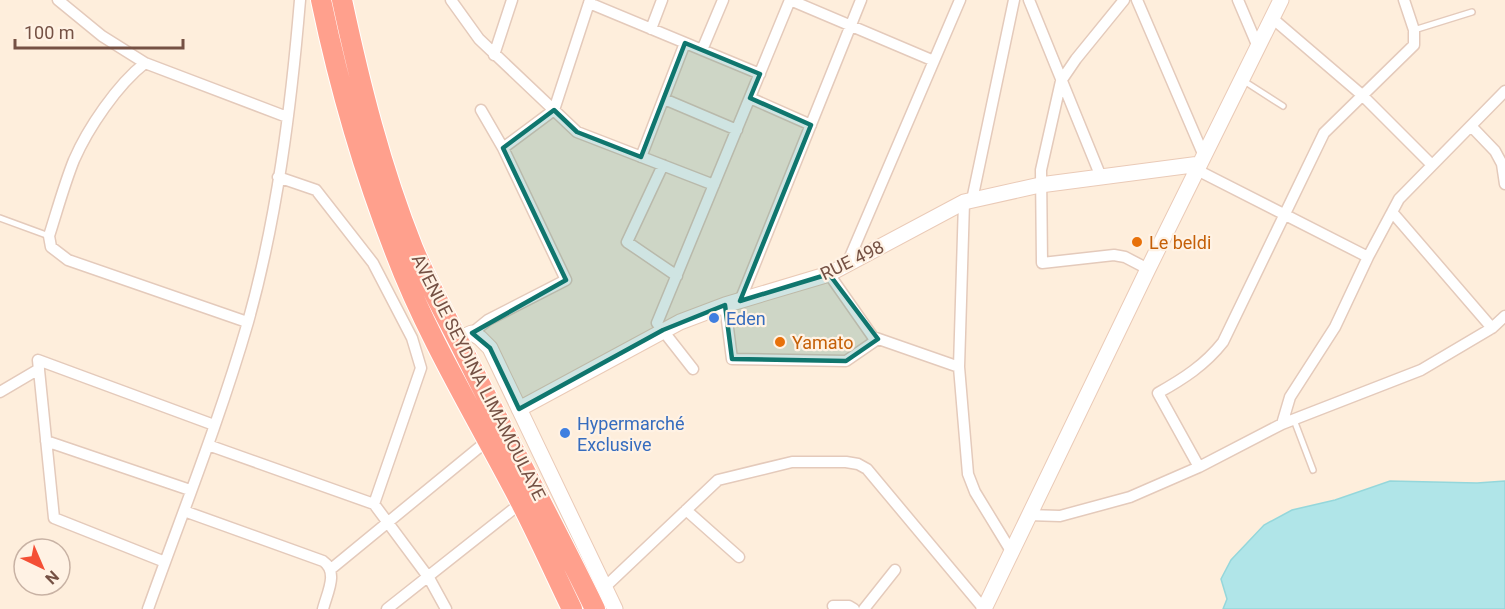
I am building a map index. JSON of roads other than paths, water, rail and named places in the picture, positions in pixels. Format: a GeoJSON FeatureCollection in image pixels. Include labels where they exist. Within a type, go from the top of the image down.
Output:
{"type":"FeatureCollection","features":[{"type":"Feature","properties":{"kind":"highway","name":"AVENUE SEYDINA LIMAMOULAYE"},"geometry":{"type":"LineString","coordinates":[[321,0],[350,118],[395,253],[425,320],[521,503],[572,609]]}},
{"type":"Feature","properties":{"kind":"highway","name":"AVENUE SEYDINA LIMAMOULAYE"},"geometry":{"type":"LineString","coordinates":[[346,4],[363,95],[395,199],[414,249],[438,304],[465,336],[595,609]]}},
{"type":"Feature","properties":{"kind":"street"},"geometry":{"type":"LineString","coordinates":[[58,0],[102,36],[145,63],[287,117]]}},
{"type":"Feature","properties":{"kind":"street"},"geometry":{"type":"LineString","coordinates":[[148,609],[208,444],[248,322],[267,246],[287,117],[300,0]]}},
{"type":"Feature","properties":{"kind":"street"},"geometry":{"type":"LineString","coordinates":[[451,0],[468,27],[494,55],[577,132],[714,185]]}},
{"type":"Feature","properties":{"kind":"street"},"geometry":{"type":"LineString","coordinates":[[494,55],[512,0]]}},
{"type":"Feature","properties":{"kind":"street"},"geometry":{"type":"LineString","coordinates":[[651,29],[662,0]]}},
{"type":"Feature","properties":{"kind":"street"},"geometry":{"type":"LineString","coordinates":[[702,50],[723,0]]}},
{"type":"Feature","properties":{"kind":"street"},"geometry":{"type":"LineString","coordinates":[[693,369],[657,324],[790,0],[934,61]]}},
{"type":"Feature","properties":{"kind":"street"},"geometry":{"type":"LineString","coordinates":[[861,0],[811,125],[733,303],[732,359],[846,361],[878,339]]}},
{"type":"Feature","properties":{"kind":"street"},"geometry":{"type":"LineString","coordinates":[[847,264],[960,0]]}},
{"type":"Feature","properties":{"kind":"street"},"geometry":{"type":"LineString","coordinates":[[1011,551],[975,492],[968,474],[959,367],[968,201],[1014,0]]}},
{"type":"Feature","properties":{"kind":"street"},"geometry":{"type":"LineString","coordinates":[[1029,0],[1101,177]]}},
{"type":"Feature","properties":{"kind":"street"},"geometry":{"type":"LineString","coordinates":[[1124,0],[1061,81],[1041,170],[1042,263],[1114,255],[1125,257],[1148,269]]}},
{"type":"Feature","properties":{"kind":"street"},"geometry":{"type":"LineString","coordinates":[[1137,0],[1200,163],[1286,215],[1368,257]]}},
{"type":"Feature","properties":{"kind":"street"},"geometry":{"type":"LineString","coordinates":[[1238,0],[1258,46]]}},
{"type":"Feature","properties":{"kind":"street"},"geometry":{"type":"LineString","coordinates":[[605,587],[714,483],[724,478],[792,462],[858,464],[867,469],[984,609],[1281,0]]}},
{"type":"Feature","properties":{"kind":"street"},"geometry":{"type":"LineString","coordinates":[[1199,466],[1158,393],[1189,375],[1215,353],[1223,342],[1286,215],[1324,133],[1414,45],[1414,30],[1404,0]]}},
{"type":"Feature","properties":{"kind":"street"},"geometry":{"type":"LineString","coordinates":[[503,148],[554,110],[590,2],[759,74]]}},
{"type":"Feature","properties":{"kind":"street"},"geometry":{"type":"LineString","coordinates":[[1272,18],[1362,95],[1432,165]]}},
{"type":"Feature","properties":{"kind":"street"},"geometry":{"type":"LineString","coordinates":[[642,157],[685,43]]}},
{"type":"Feature","properties":{"kind":"street"},"geometry":{"type":"LineString","coordinates":[[145,63],[120,88],[93,126],[75,160],[49,236],[51,247],[58,255],[68,260],[248,322]]}},
{"type":"Feature","properties":{"kind":"street"},"geometry":{"type":"LineString","coordinates":[[1282,424],[1290,397],[1335,327],[1399,199],[1505,91]]}},
{"type":"Feature","properties":{"kind":"street"},"geometry":{"type":"LineString","coordinates":[[750,98],[811,125]]}},
{"type":"Feature","properties":{"kind":"street"},"geometry":{"type":"LineString","coordinates":[[664,99],[737,130]]}},
{"type":"Feature","properties":{"kind":"street"},"geometry":{"type":"LineString","coordinates":[[465,336],[488,320],[566,280],[503,148],[481,110]]}},
{"type":"Feature","properties":{"kind":"street"},"geometry":{"type":"LineString","coordinates":[[1471,126],[1502,164],[1505,184]]}},
{"type":"Feature","properties":{"kind":"street","name":"RUE 498"},"geometry":{"type":"LineString","coordinates":[[519,409],[663,330],[733,303],[829,274],[968,201],[1040,185],[1200,163]]}},
{"type":"Feature","properties":{"kind":"street"},"geometry":{"type":"LineString","coordinates":[[663,165],[627,242],[677,276]]}},
{"type":"Feature","properties":{"kind":"street"},"geometry":{"type":"LineString","coordinates":[[278,177],[316,190],[373,262],[412,338],[417,353],[421,368],[374,504]]}},
{"type":"Feature","properties":{"kind":"street"},"geometry":{"type":"LineString","coordinates":[[1392,212],[1492,328]]}},
{"type":"Feature","properties":{"kind":"street"},"geometry":{"type":"LineString","coordinates":[[829,274],[873,338],[959,367]]}},
{"type":"Feature","properties":{"kind":"street"},"geometry":{"type":"LineString","coordinates":[[1028,515],[1060,516],[1130,497],[1199,466],[1282,424],[1421,370],[1492,328],[1505,316]]}},
{"type":"Feature","properties":{"kind":"street"},"geometry":{"type":"LineString","coordinates":[[465,336],[480,338],[490,348],[615,609]]}},
{"type":"Feature","properties":{"kind":"street"},"geometry":{"type":"LineString","coordinates":[[165,562],[54,518],[38,360],[214,425]]}},
{"type":"Feature","properties":{"kind":"street"},"geometry":{"type":"LineString","coordinates":[[0,392],[39,369]]}},
{"type":"Feature","properties":{"kind":"street"},"geometry":{"type":"LineString","coordinates":[[46,441],[190,490]]}},
{"type":"Feature","properties":{"kind":"street"},"geometry":{"type":"LineString","coordinates":[[331,569],[487,441]]}},
{"type":"Feature","properties":{"kind":"street"},"geometry":{"type":"LineString","coordinates":[[208,444],[374,504],[429,578],[446,609]]}},
{"type":"Feature","properties":{"kind":"street"},"geometry":{"type":"LineString","coordinates":[[387,609],[521,503]]}},
{"type":"Feature","properties":{"kind":"street"},"geometry":{"type":"LineString","coordinates":[[686,510],[739,557]]}},
{"type":"Feature","properties":{"kind":"street"},"geometry":{"type":"LineString","coordinates":[[184,511],[323,561],[332,573],[323,609]]}},
{"type":"Feature","properties":{"kind":"street"},"geometry":{"type":"LineString","coordinates":[[864,609],[895,570]]}},
{"type":"Feature","properties":{"kind":"street"},"geometry":{"type":"LineString","coordinates":[[833,606],[849,606],[854,609]]}},
{"type":"Feature","properties":{"kind":"lane"},"geometry":{"type":"LineString","coordinates":[[1414,30],[1472,12]]}},
{"type":"Feature","properties":{"kind":"lane"},"geometry":{"type":"LineString","coordinates":[[1242,80],[1283,106]]}},
{"type":"Feature","properties":{"kind":"lane"},"geometry":{"type":"LineString","coordinates":[[0,218],[49,236]]}},
{"type":"Feature","properties":{"kind":"lane"},"geometry":{"type":"LineString","coordinates":[[1294,420],[1313,470]]}},
{"type":"Feature","properties":{"kind":"water"},"geometry":{"type":"Polygon","coordinates":[[[1390,481],[1477,483],[1505,481],[1505,609],[1223,609],[1227,599],[1221,579],[1231,560],[1264,525],[1292,510],[1335,500],[1390,481]]]}},
{"type":"Feature","properties":{"kind":"place","name":"Le beldi"},"geometry":{"type":"Point","coordinates":[1137,242]}},
{"type":"Feature","properties":{"kind":"place","name":"Eden"},"geometry":{"type":"Point","coordinates":[714,318]}},
{"type":"Feature","properties":{"kind":"place","name":"Yamato"},"geometry":{"type":"Point","coordinates":[780,342]}},
{"type":"Feature","properties":{"kind":"place","name":"Hypermarché Exclusive"},"geometry":{"type":"Point","coordinates":[565,433]}}]}
